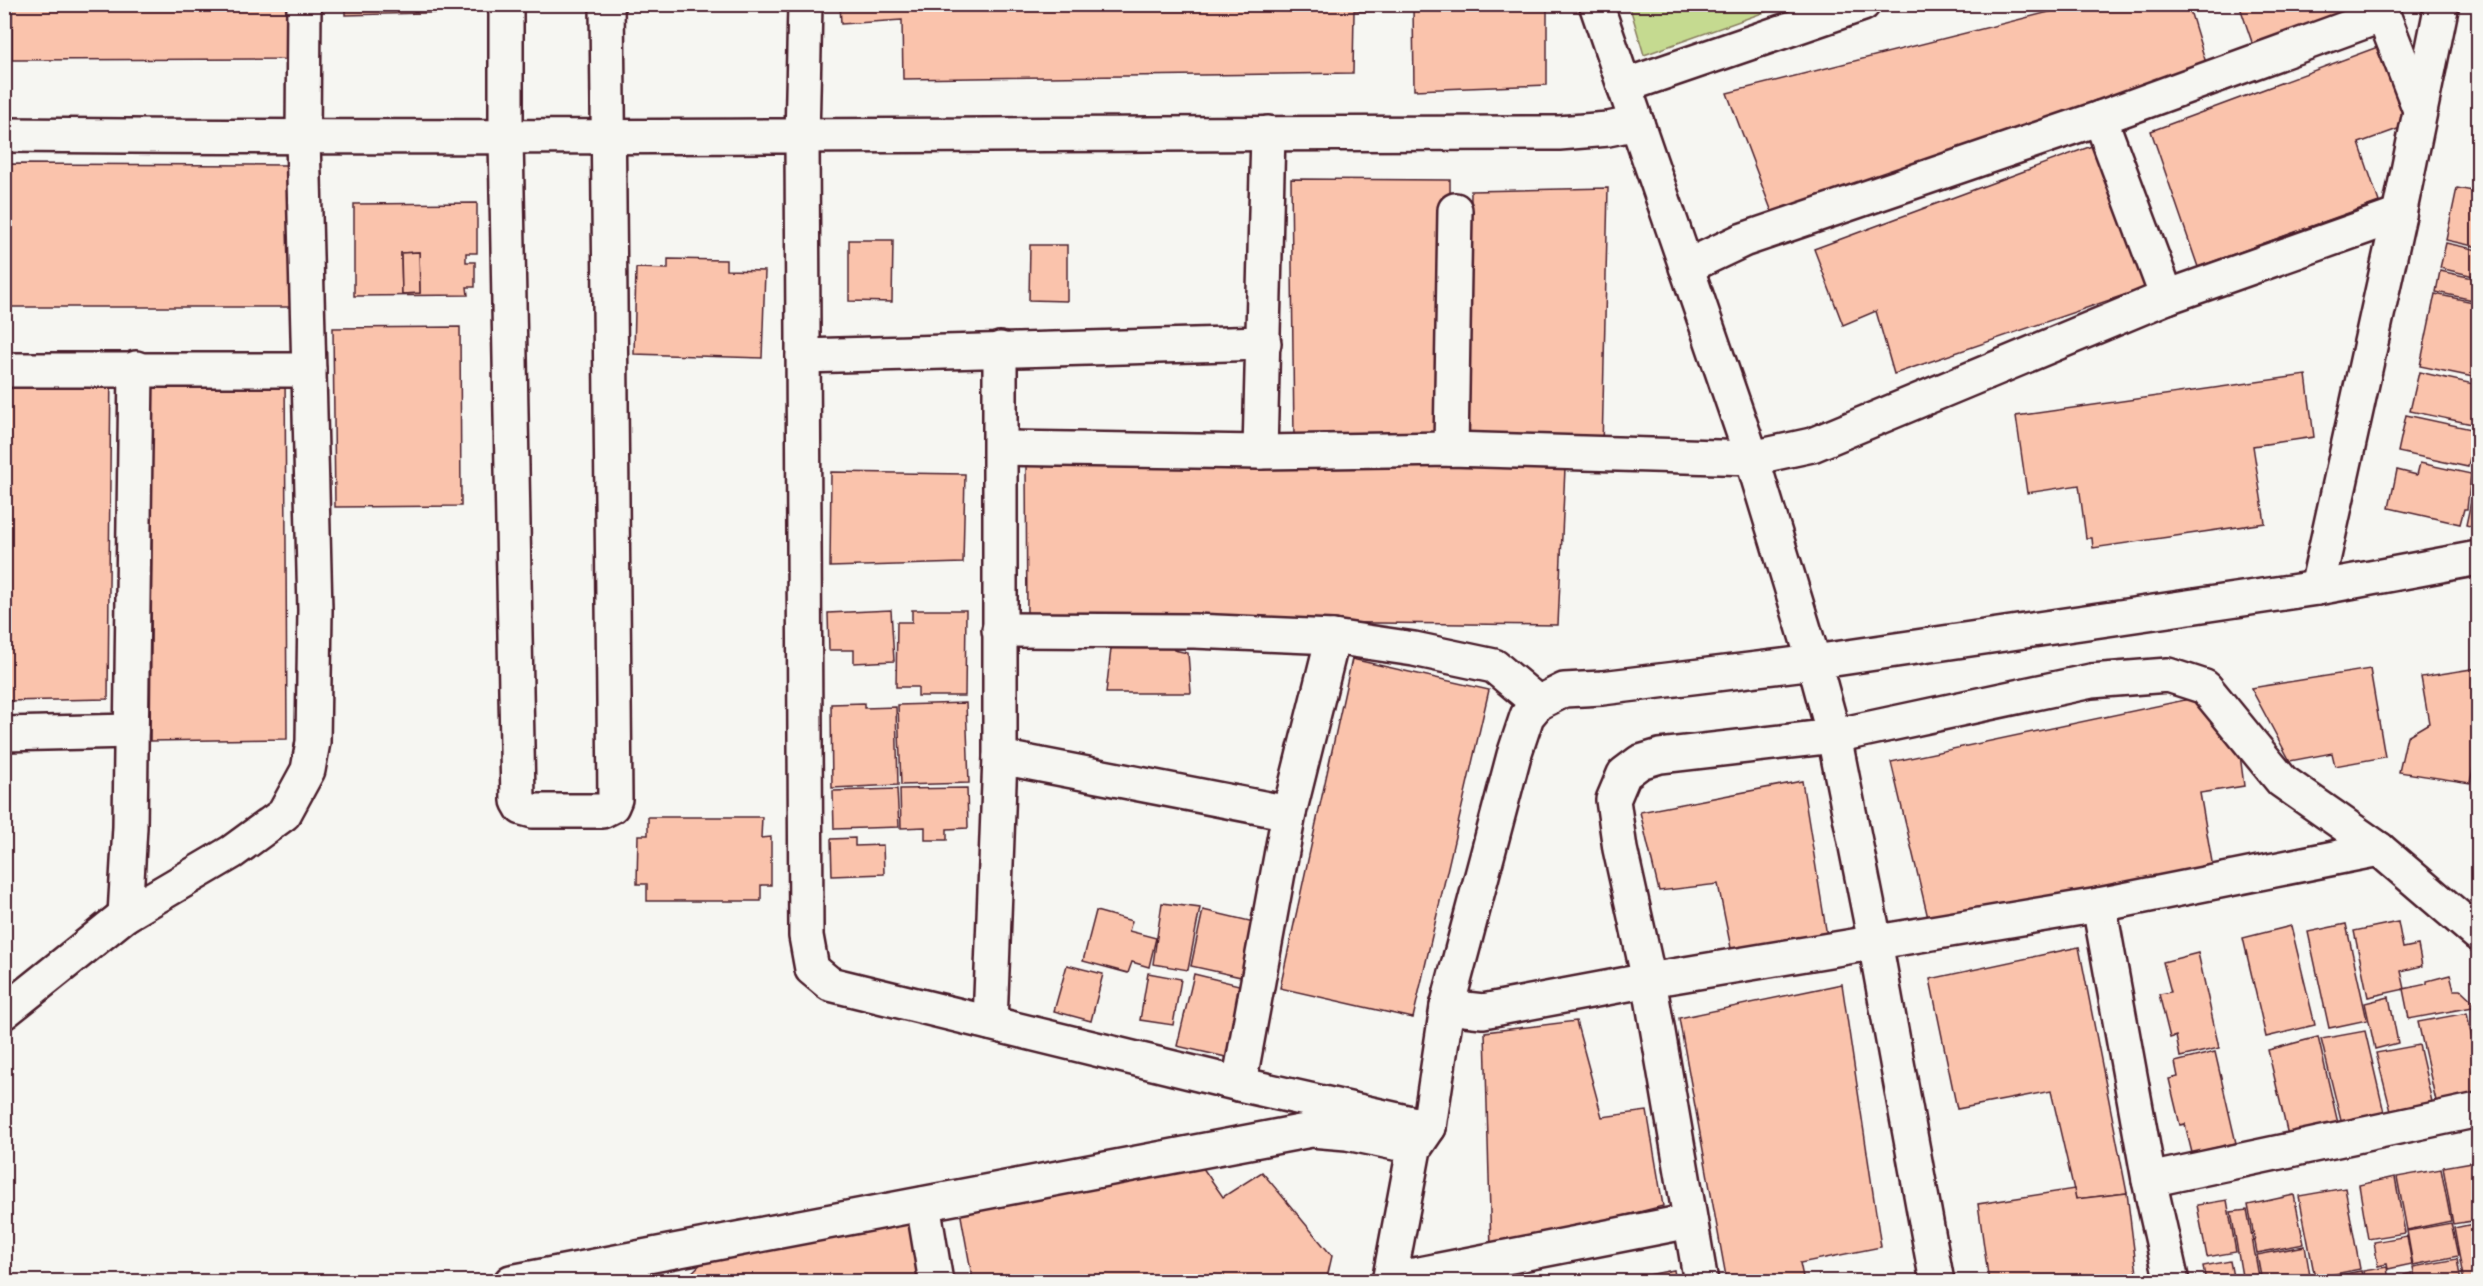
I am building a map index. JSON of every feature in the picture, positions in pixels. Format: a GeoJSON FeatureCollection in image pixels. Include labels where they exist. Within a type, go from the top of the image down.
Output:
{"type":"FeatureCollection","features":[{"type":"Feature","properties":{"kind":"street"},"geometry":{"type":"LineString","coordinates":[[4,1012],[125,915],[232,852],[284,814],[308,770],[313,742],[315,610],[303,138],[304,4]]}},
{"type":"Feature","properties":{"kind":"street"},"geometry":{"type":"LineString","coordinates":[[506,4],[506,137],[518,801],[522,808],[532,811],[602,811],[612,806],[615,799],[607,4]]}},
{"type":"Feature","properties":{"kind":"street"},"geometry":{"type":"LineString","coordinates":[[805,4],[802,138],[806,936],[812,969],[830,984],[1239,1084],[1422,1138]]}},
{"type":"Feature","properties":{"kind":"street"},"geometry":{"type":"LineString","coordinates":[[1596,4],[1752,458],[1834,736],[1875,942],[1937,1281]]}},
{"type":"Feature","properties":{"kind":"street"},"geometry":{"type":"LineString","coordinates":[[1624,86],[1863,4]]}},
{"type":"Feature","properties":{"kind":"street"},"geometry":{"type":"LineString","coordinates":[[2317,588],[2399,215],[2442,4]]}},
{"type":"Feature","properties":{"kind":"street"},"geometry":{"type":"LineString","coordinates":[[1686,267],[1743,240],[2100,118],[2381,10],[2420,110]]}},
{"type":"Feature","properties":{"kind":"street"},"geometry":{"type":"LineString","coordinates":[[2100,118],[2167,297]]}},
{"type":"Feature","properties":{"kind":"street"},"geometry":{"type":"LineString","coordinates":[[4,135],[303,138],[802,138],[1268,133],[1559,133],[1608,129],[1637,123]]}},
{"type":"Feature","properties":{"kind":"street"},"geometry":{"type":"LineString","coordinates":[[1260,452],[1268,133]]}},
{"type":"Feature","properties":{"kind":"street"},"geometry":{"type":"LineString","coordinates":[[1451,449],[1455,210]]}},
{"type":"Feature","properties":{"kind":"street"},"geometry":{"type":"LineString","coordinates":[[1000,448],[1260,452],[1451,449],[1752,458],[1812,445],[2167,297],[2399,215]]}},
{"type":"Feature","properties":{"kind":"street"},"geometry":{"type":"LineString","coordinates":[[803,356],[1264,343]]}},
{"type":"Feature","properties":{"kind":"street"},"geometry":{"type":"LineString","coordinates":[[990,1023],[999,757],[1000,349]]}},
{"type":"Feature","properties":{"kind":"street"},"geometry":{"type":"LineString","coordinates":[[4,370],[136,368],[309,370]]}},
{"type":"Feature","properties":{"kind":"street"},"geometry":{"type":"LineString","coordinates":[[125,915],[130,827],[136,368]]}},
{"type":"Feature","properties":{"kind":"street"},"geometry":{"type":"LineString","coordinates":[[1690,1221],[1389,1281],[1422,1138],[1447,1007],[1514,756],[1527,716],[1538,703],[1564,690],[1602,688],[1814,662],[2317,588],[2478,558]]}},
{"type":"Feature","properties":{"kind":"street"},"geometry":{"type":"LineString","coordinates":[[999,630],[1194,631],[1333,637],[1414,649],[1494,666],[1538,703]]}},
{"type":"Feature","properties":{"kind":"street"},"geometry":{"type":"LineString","coordinates":[[1239,1084],[1289,813],[1333,637]]}},
{"type":"Feature","properties":{"kind":"street"},"geometry":{"type":"LineString","coordinates":[[1701,1281],[1649,980],[1620,849],[1613,800],[1624,774],[1640,762],[1660,756],[1834,736],[2091,681],[2168,675],[2205,687],[2282,781],[2379,849],[2478,934]]}},
{"type":"Feature","properties":{"kind":"street"},"geometry":{"type":"LineString","coordinates":[[4,734],[131,731]]}},
{"type":"Feature","properties":{"kind":"street"},"geometry":{"type":"LineString","coordinates":[[999,757],[1289,813]]}},
{"type":"Feature","properties":{"kind":"street"},"geometry":{"type":"LineString","coordinates":[[1447,1007],[1483,1011],[1649,980],[2099,906],[2379,849]]}},
{"type":"Feature","properties":{"kind":"street"},"geometry":{"type":"LineString","coordinates":[[2099,906],[2149,1180],[2172,1281]]}},
{"type":"Feature","properties":{"kind":"street"},"geometry":{"type":"LineString","coordinates":[[2149,1180],[2478,1110]]}},
{"type":"Feature","properties":{"kind":"street"},"geometry":{"type":"LineString","coordinates":[[512,1281],[1311,1130],[1382,1139],[1422,1138]]}},
{"type":"Feature","properties":{"kind":"street"},"geometry":{"type":"LineString","coordinates":[[923,1204],[936,1281]]}},
{"type":"Feature","properties":{"kind":"green space"},"geometry":{"type":"Polygon","coordinates":[[[1629,4],[1784,4],[1785,5],[1644,55],[1629,4]]]}},
{"type":"Feature","properties":{"kind":"building"},"geometry":{"type":"Polygon","coordinates":[[[12,4],[291,4],[291,59],[12,60],[12,4]]]}},
{"type":"Feature","properties":{"kind":"building"},"geometry":{"type":"Polygon","coordinates":[[[345,4],[464,4],[464,12],[345,15],[345,4]]]}},
{"type":"Feature","properties":{"kind":"building"},"geometry":{"type":"Polygon","coordinates":[[[840,4],[1413,4],[1413,10],[1354,11],[1353,73],[903,79],[902,20],[841,24],[840,4]]]}},
{"type":"Feature","properties":{"kind":"building"},"geometry":{"type":"Polygon","coordinates":[[[1413,4],[1547,4],[1547,85],[1414,90],[1413,4]]]}},
{"type":"Feature","properties":{"kind":"building"},"geometry":{"type":"Polygon","coordinates":[[[2081,4],[2188,4],[2206,63],[1775,220],[1727,93],[2081,4]]]}},
{"type":"Feature","properties":{"kind":"building"},"geometry":{"type":"Polygon","coordinates":[[[2239,4],[2362,4],[2364,9],[2254,48],[2239,4]]]}},
{"type":"Feature","properties":{"kind":"building"},"geometry":{"type":"Polygon","coordinates":[[[2383,45],[2406,126],[2359,143],[2379,202],[2198,267],[2151,131],[2383,45]]]}},
{"type":"Feature","properties":{"kind":"building"},"geometry":{"type":"Polygon","coordinates":[[[2108,140],[2162,282],[1894,374],[1876,311],[1843,325],[1814,249],[2108,140]]]}},
{"type":"Feature","properties":{"kind":"building"},"geometry":{"type":"Polygon","coordinates":[[[4,164],[292,165],[291,307],[4,307],[4,164]]]}},
{"type":"Feature","properties":{"kind":"building"},"geometry":{"type":"Polygon","coordinates":[[[1291,179],[1450,180],[1451,435],[1294,438],[1291,179]]]}},
{"type":"Feature","properties":{"kind":"building"},"geometry":{"type":"Polygon","coordinates":[[[1608,188],[1602,448],[1469,449],[1471,191],[1608,188]]]}},
{"type":"Feature","properties":{"kind":"building"},"geometry":{"type":"Polygon","coordinates":[[[2457,188],[2478,192],[2478,247],[2446,240],[2457,188]]]}},
{"type":"Feature","properties":{"kind":"building"},"geometry":{"type":"Polygon","coordinates":[[[477,203],[477,253],[466,253],[466,262],[475,262],[475,287],[467,287],[468,295],[354,296],[354,204],[477,203]],[[419,252],[401,253],[402,294],[420,293],[419,252]]]}},
{"type":"Feature","properties":{"kind":"building"},"geometry":{"type":"Polygon","coordinates":[[[849,240],[893,240],[892,302],[849,301],[849,240]]]}},
{"type":"Feature","properties":{"kind":"building"},"geometry":{"type":"Polygon","coordinates":[[[2446,243],[2478,250],[2478,277],[2440,268],[2446,243]]]}},
{"type":"Feature","properties":{"kind":"building"},"geometry":{"type":"Polygon","coordinates":[[[1030,245],[1067,245],[1067,301],[1029,300],[1030,245]]]}},
{"type":"Feature","properties":{"kind":"building"},"geometry":{"type":"Polygon","coordinates":[[[419,252],[420,293],[402,294],[401,253],[419,252]]]}},
{"type":"Feature","properties":{"kind":"building"},"geometry":{"type":"Polygon","coordinates":[[[668,259],[726,260],[726,270],[765,271],[762,358],[634,354],[636,268],[668,269],[668,259]]]}},
{"type":"Feature","properties":{"kind":"building"},"geometry":{"type":"Polygon","coordinates":[[[2440,271],[2478,279],[2478,301],[2436,292],[2440,271]]]}},
{"type":"Feature","properties":{"kind":"building"},"geometry":{"type":"Polygon","coordinates":[[[2435,294],[2478,303],[2478,378],[2420,366],[2435,294]]]}},
{"type":"Feature","properties":{"kind":"building"},"geometry":{"type":"Polygon","coordinates":[[[460,327],[461,506],[335,507],[333,328],[460,327]]]}},
{"type":"Feature","properties":{"kind":"building"},"geometry":{"type":"Polygon","coordinates":[[[111,361],[108,699],[4,701],[4,362],[111,361]]]}},
{"type":"Feature","properties":{"kind":"building"},"geometry":{"type":"Polygon","coordinates":[[[148,365],[285,366],[287,739],[150,741],[152,540],[148,365]]]}},
{"type":"Feature","properties":{"kind":"building"},"geometry":{"type":"Polygon","coordinates":[[[2419,372],[2478,385],[2477,425],[2410,411],[2419,372]]]}},
{"type":"Feature","properties":{"kind":"building"},"geometry":{"type":"Polygon","coordinates":[[[2306,375],[2314,437],[2253,446],[2265,523],[2093,548],[2092,538],[2086,538],[2079,485],[2027,493],[2016,416],[2306,375]]]}},
{"type":"Feature","properties":{"kind":"building"},"geometry":{"type":"Polygon","coordinates":[[[2406,415],[2476,430],[2468,467],[2398,452],[2406,415]]]}},
{"type":"Feature","properties":{"kind":"building"},"geometry":{"type":"Polygon","coordinates":[[[2420,463],[2471,474],[2467,509],[2464,509],[2460,524],[2389,508],[2397,470],[2417,475],[2420,463]]]}},
{"type":"Feature","properties":{"kind":"building"},"geometry":{"type":"Polygon","coordinates":[[[1026,465],[1565,468],[1558,625],[1027,619],[1026,465]]]}},
{"type":"Feature","properties":{"kind":"building"},"geometry":{"type":"Polygon","coordinates":[[[2478,469],[2478,528],[2466,525],[2478,469]]]}},
{"type":"Feature","properties":{"kind":"building"},"geometry":{"type":"Polygon","coordinates":[[[831,472],[965,474],[963,563],[830,567],[831,472]]]}},
{"type":"Feature","properties":{"kind":"building"},"geometry":{"type":"Polygon","coordinates":[[[891,610],[894,661],[854,663],[854,650],[829,650],[828,613],[891,610]]]}},
{"type":"Feature","properties":{"kind":"building"},"geometry":{"type":"Polygon","coordinates":[[[912,610],[966,610],[965,696],[918,696],[918,687],[896,687],[897,622],[912,622],[912,610]]]}},
{"type":"Feature","properties":{"kind":"building"},"geometry":{"type":"Polygon","coordinates":[[[1167,635],[1174,650],[1188,653],[1191,693],[1106,693],[1112,640],[1167,635]]]}},
{"type":"Feature","properties":{"kind":"building"},"geometry":{"type":"Polygon","coordinates":[[[1352,659],[1489,690],[1413,1018],[1280,988],[1352,659]]]}},
{"type":"Feature","properties":{"kind":"building"},"geometry":{"type":"Polygon","coordinates":[[[2478,668],[2478,747],[2470,783],[2399,772],[2407,736],[2429,723],[2421,677],[2478,668]]]}},
{"type":"Feature","properties":{"kind":"building"},"geometry":{"type":"Polygon","coordinates":[[[2370,669],[2385,757],[2335,766],[2332,753],[2290,761],[2251,688],[2370,669]]]}},
{"type":"Feature","properties":{"kind":"building"},"geometry":{"type":"Polygon","coordinates":[[[2199,697],[2237,731],[2244,786],[2200,793],[2213,868],[1928,918],[1891,762],[2199,697]]]}},
{"type":"Feature","properties":{"kind":"building"},"geometry":{"type":"Polygon","coordinates":[[[864,703],[864,708],[896,707],[898,785],[832,788],[831,704],[864,703]]]}},
{"type":"Feature","properties":{"kind":"building"},"geometry":{"type":"Polygon","coordinates":[[[966,703],[969,783],[901,785],[898,705],[966,703]]]}},
{"type":"Feature","properties":{"kind":"building"},"geometry":{"type":"Polygon","coordinates":[[[1802,781],[1827,936],[1732,953],[1718,884],[1659,891],[1640,812],[1802,781]]]}},
{"type":"Feature","properties":{"kind":"building"},"geometry":{"type":"Polygon","coordinates":[[[967,788],[968,828],[947,829],[947,840],[925,840],[925,827],[901,828],[900,789],[967,788]]]}},
{"type":"Feature","properties":{"kind":"building"},"geometry":{"type":"Polygon","coordinates":[[[897,789],[899,827],[834,829],[833,791],[897,789]]]}},
{"type":"Feature","properties":{"kind":"building"},"geometry":{"type":"Polygon","coordinates":[[[648,817],[762,817],[761,838],[771,837],[771,885],[761,885],[761,901],[647,901],[647,884],[637,884],[638,835],[648,835],[648,817]]]}},
{"type":"Feature","properties":{"kind":"building"},"geometry":{"type":"Polygon","coordinates":[[[855,838],[855,846],[883,845],[884,874],[832,876],[831,839],[855,838]]]}},
{"type":"Feature","properties":{"kind":"building"},"geometry":{"type":"Polygon","coordinates":[[[1162,903],[1200,908],[1188,970],[1153,964],[1162,903]]]}},
{"type":"Feature","properties":{"kind":"building"},"geometry":{"type":"Polygon","coordinates":[[[1203,910],[1254,922],[1241,977],[1191,966],[1203,910]]]}},
{"type":"Feature","properties":{"kind":"building"},"geometry":{"type":"Polygon","coordinates":[[[1096,911],[1132,921],[1129,931],[1156,938],[1149,967],[1132,962],[1128,973],[1083,961],[1096,911]]]}},
{"type":"Feature","properties":{"kind":"building"},"geometry":{"type":"Polygon","coordinates":[[[2398,922],[2403,948],[2418,945],[2422,966],[2401,971],[2405,989],[2368,997],[2354,931],[2398,922]]]}},
{"type":"Feature","properties":{"kind":"building"},"geometry":{"type":"Polygon","coordinates":[[[2346,924],[2367,1020],[2329,1028],[2308,932],[2346,924]]]}},
{"type":"Feature","properties":{"kind":"building"},"geometry":{"type":"Polygon","coordinates":[[[2291,926],[2315,1025],[2266,1037],[2243,938],[2291,926]]]}},
{"type":"Feature","properties":{"kind":"building"},"geometry":{"type":"Polygon","coordinates":[[[2079,947],[2127,1193],[2076,1199],[2051,1091],[1957,1109],[1930,979],[2079,947]]]}},
{"type":"Feature","properties":{"kind":"building"},"geometry":{"type":"Polygon","coordinates":[[[2198,953],[2219,1048],[2180,1057],[2176,1036],[2170,1038],[2159,994],[2171,992],[2163,962],[2198,953]]]}},
{"type":"Feature","properties":{"kind":"building"},"geometry":{"type":"Polygon","coordinates":[[[1067,965],[1103,974],[1091,1021],[1054,1011],[1067,965]]]}},
{"type":"Feature","properties":{"kind":"building"},"geometry":{"type":"Polygon","coordinates":[[[1148,973],[1181,979],[1173,1025],[1140,1020],[1148,973]]]}},
{"type":"Feature","properties":{"kind":"building"},"geometry":{"type":"Polygon","coordinates":[[[1194,974],[1243,986],[1226,1057],[1177,1046],[1194,974]]]}},
{"type":"Feature","properties":{"kind":"building"},"geometry":{"type":"Polygon","coordinates":[[[2450,975],[2454,990],[2461,990],[2478,1006],[2409,1019],[2403,989],[2427,984],[2427,981],[2450,975]]]}},
{"type":"Feature","properties":{"kind":"building"},"geometry":{"type":"Polygon","coordinates":[[[1842,984],[1881,1247],[1800,1263],[1804,1282],[1727,1282],[1679,1018],[1842,984]]]}},
{"type":"Feature","properties":{"kind":"building"},"geometry":{"type":"Polygon","coordinates":[[[2389,997],[2398,1043],[2375,1049],[2365,1003],[2389,997]]]}},
{"type":"Feature","properties":{"kind":"building"},"geometry":{"type":"Polygon","coordinates":[[[2467,1013],[2478,1070],[2478,1106],[2439,1114],[2418,1022],[2467,1013]]]}},
{"type":"Feature","properties":{"kind":"building"},"geometry":{"type":"Polygon","coordinates":[[[1576,1021],[1602,1117],[1647,1111],[1663,1206],[1491,1249],[1485,1032],[1576,1021]]]}},
{"type":"Feature","properties":{"kind":"building"},"geometry":{"type":"Polygon","coordinates":[[[2365,1031],[2386,1121],[2343,1129],[2321,1039],[2365,1031]]]}},
{"type":"Feature","properties":{"kind":"building"},"geometry":{"type":"Polygon","coordinates":[[[2318,1037],[2340,1132],[2290,1144],[2268,1050],[2318,1037]]]}},
{"type":"Feature","properties":{"kind":"building"},"geometry":{"type":"Polygon","coordinates":[[[2419,1045],[2435,1115],[2394,1123],[2376,1053],[2419,1045]]]}},
{"type":"Feature","properties":{"kind":"building"},"geometry":{"type":"Polygon","coordinates":[[[2215,1052],[2236,1143],[2192,1153],[2185,1124],[2180,1125],[2169,1079],[2178,1077],[2175,1062],[2215,1052]]]}},
{"type":"Feature","properties":{"kind":"building"},"geometry":{"type":"Polygon","coordinates":[[[1196,1158],[1223,1197],[1262,1172],[1332,1256],[1326,1282],[973,1282],[959,1205],[1196,1158]]]}},
{"type":"Feature","properties":{"kind":"building"},"geometry":{"type":"Polygon","coordinates":[[[2478,1161],[2478,1220],[2453,1224],[2443,1167],[2478,1161]]]}},
{"type":"Feature","properties":{"kind":"building"},"geometry":{"type":"Polygon","coordinates":[[[2441,1169],[2451,1221],[2407,1230],[2397,1177],[2441,1169]]]}},
{"type":"Feature","properties":{"kind":"building"},"geometry":{"type":"Polygon","coordinates":[[[2395,1177],[2405,1233],[2368,1239],[2359,1185],[2395,1177]]]}},
{"type":"Feature","properties":{"kind":"building"},"geometry":{"type":"Polygon","coordinates":[[[2345,1188],[2360,1269],[2315,1278],[2299,1196],[2345,1188]]]}},
{"type":"Feature","properties":{"kind":"building"},"geometry":{"type":"Polygon","coordinates":[[[2074,1189],[2076,1199],[2127,1193],[2138,1282],[1989,1282],[1978,1204],[2074,1189]]]}},
{"type":"Feature","properties":{"kind":"building"},"geometry":{"type":"Polygon","coordinates":[[[2294,1195],[2304,1244],[2257,1253],[2248,1205],[2294,1195]]]}},
{"type":"Feature","properties":{"kind":"building"},"geometry":{"type":"Polygon","coordinates":[[[2227,1200],[2236,1252],[2207,1257],[2197,1205],[2227,1200]]]}},
{"type":"Feature","properties":{"kind":"building"},"geometry":{"type":"Polygon","coordinates":[[[2247,1210],[2260,1282],[2243,1282],[2231,1212],[2247,1210]]]}},
{"type":"Feature","properties":{"kind":"building"},"geometry":{"type":"Polygon","coordinates":[[[910,1214],[920,1282],[682,1282],[708,1257],[910,1214]]]}},
{"type":"Feature","properties":{"kind":"building"},"geometry":{"type":"Polygon","coordinates":[[[2451,1223],[2458,1256],[2413,1265],[2407,1231],[2451,1223]]]}},
{"type":"Feature","properties":{"kind":"building"},"geometry":{"type":"Polygon","coordinates":[[[2478,1223],[2478,1282],[2464,1282],[2454,1228],[2478,1223]]]}},
{"type":"Feature","properties":{"kind":"building"},"geometry":{"type":"Polygon","coordinates":[[[2407,1236],[2412,1264],[2388,1269],[2387,1264],[2378,1266],[2374,1242],[2407,1236]]]}},
{"type":"Feature","properties":{"kind":"building"},"geometry":{"type":"Polygon","coordinates":[[[2305,1246],[2311,1282],[2262,1282],[2257,1255],[2305,1246]]]}},
{"type":"Feature","properties":{"kind":"building"},"geometry":{"type":"Polygon","coordinates":[[[2457,1259],[2461,1282],[2416,1282],[2413,1267],[2457,1259]]]}},
{"type":"Feature","properties":{"kind":"building"},"geometry":{"type":"Polygon","coordinates":[[[2230,1261],[2234,1282],[2206,1282],[2203,1266],[2230,1261]]]}},
{"type":"Feature","properties":{"kind":"building"},"geometry":{"type":"Polygon","coordinates":[[[2387,1267],[2389,1282],[2365,1282],[2363,1271],[2387,1267]]]}},
{"type":"Feature","properties":{"kind":"building"},"geometry":{"type":"Polygon","coordinates":[[[1674,1270],[1676,1282],[1613,1282],[1674,1270]]]}},
{"type":"Feature","properties":{"kind":"building"},"geometry":{"type":"Polygon","coordinates":[[[2361,1271],[2363,1282],[2315,1282],[2315,1280],[2361,1271]]]}},
{"type":"Feature","properties":{"kind":"building"},"geometry":{"type":"Polygon","coordinates":[[[2412,1273],[2413,1282],[2405,1282],[2404,1275],[2412,1273]]]}}]}
